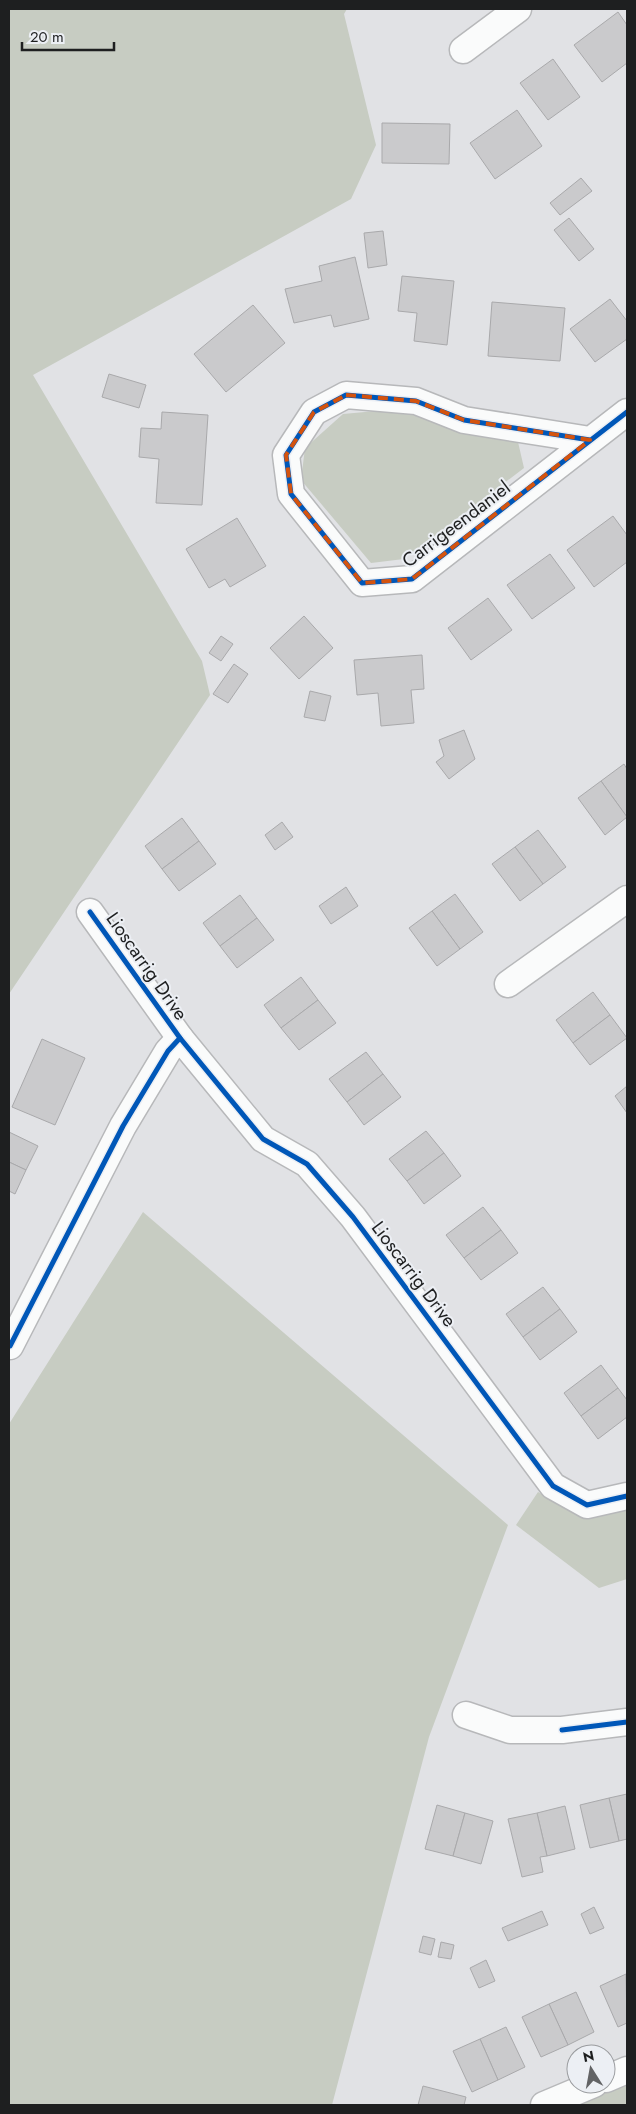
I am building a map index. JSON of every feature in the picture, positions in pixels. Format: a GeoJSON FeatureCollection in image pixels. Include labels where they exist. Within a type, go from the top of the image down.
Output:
{"type":"FeatureCollection","features":[{"type":"Feature","properties":{"kind":"street"},"geometry":{"type":"LineString","coordinates":[[463,50],[518,9]]}},
{"type":"Feature","properties":{"kind":"street","name":"Carrigeendaniel"},"geometry":{"type":"LineString","coordinates":[[590,440],[464,420],[416,402],[346,395],[314,412],[286,455],[291,494],[362,583],[412,579],[627,412]]}},
{"type":"Feature","properties":{"kind":"street"},"geometry":{"type":"LineString","coordinates":[[508,984],[623,911]]}},
{"type":"Feature","properties":{"kind":"street","name":"Lioscarrig Drive"},"geometry":{"type":"LineString","coordinates":[[90,912],[180,1038],[263,1139],[307,1164],[352,1217],[553,1486],[587,1505],[627,1496]]}},
{"type":"Feature","properties":{"kind":"street","name":"Lioscarrig Drive"},"geometry":{"type":"LineString","coordinates":[[10,1346],[123,1126],[168,1051],[180,1038]]}},
{"type":"Feature","properties":{"kind":"street"},"geometry":{"type":"LineString","coordinates":[[466,1715],[510,1730],[562,1730],[627,1722]]}},
{"type":"Feature","properties":{"kind":"street"},"geometry":{"type":"LineString","coordinates":[[544,2105],[570,2094]]}},
{"type":"Feature","properties":{"kind":"highlighted area"},"geometry":{"type":"Polygon","coordinates":[[[346,395],[416,401],[464,420],[590,440],[412,579],[362,583],[291,494],[286,455],[314,412],[346,395]]]}},
{"type":"Feature","properties":{"kind":"shaded area"},"geometry":{"type":"Polygon","coordinates":[[[9,9],[347,9],[344,14],[376,145],[351,199],[33,375],[202,661],[210,695],[9,994],[9,9]]]}},
{"type":"Feature","properties":{"kind":"shaded area"},"geometry":{"type":"Polygon","coordinates":[[[398,409],[463,432],[518,442],[524,468],[404,559],[371,563],[301,480],[305,448],[343,414],[398,409]]]}},
{"type":"Feature","properties":{"kind":"shaded area"},"geometry":{"type":"Polygon","coordinates":[[[143,1212],[508,1525],[429,1737],[332,2105],[9,2105],[9,1424],[143,1212]]]}},
{"type":"Feature","properties":{"kind":"shaded area"},"geometry":{"type":"Polygon","coordinates":[[[538,1492],[574,1513],[605,1513],[627,1502],[627,1579],[599,1588],[516,1525],[538,1492]]]}},
{"type":"Feature","properties":{"kind":"shaded area"},"geometry":{"type":"Polygon","coordinates":[[[627,2083],[627,2105],[577,2105],[602,2094],[616,2094],[616,2088],[627,2083]]]}},
{"type":"Feature","properties":{"kind":"building"},"geometry":{"type":"Polygon","coordinates":[[[618,12],[627,25],[627,63],[602,82],[574,45],[618,12]]]}},
{"type":"Feature","properties":{"kind":"building"},"geometry":{"type":"Polygon","coordinates":[[[553,59],[580,97],[548,120],[520,83],[553,59]]]}},
{"type":"Feature","properties":{"kind":"building"},"geometry":{"type":"Polygon","coordinates":[[[517,110],[542,146],[495,179],[470,143],[517,110]]]}},
{"type":"Feature","properties":{"kind":"building"},"geometry":{"type":"Polygon","coordinates":[[[382,123],[450,124],[449,164],[382,163],[382,123]]]}},
{"type":"Feature","properties":{"kind":"building"},"geometry":{"type":"Polygon","coordinates":[[[581,178],[592,191],[560,215],[550,203],[581,178]]]}},
{"type":"Feature","properties":{"kind":"building"},"geometry":{"type":"Polygon","coordinates":[[[569,218],[594,249],[579,261],[554,230],[569,218]]]}},
{"type":"Feature","properties":{"kind":"building"},"geometry":{"type":"Polygon","coordinates":[[[383,231],[387,265],[368,268],[364,233],[383,231]]]}},
{"type":"Feature","properties":{"kind":"building"},"geometry":{"type":"Polygon","coordinates":[[[355,257],[369,319],[334,327],[331,315],[294,323],[285,289],[322,281],[319,266],[355,257]]]}},
{"type":"Feature","properties":{"kind":"building"},"geometry":{"type":"Polygon","coordinates":[[[402,276],[454,281],[447,345],[414,341],[417,313],[398,311],[402,276]]]}},
{"type":"Feature","properties":{"kind":"building"},"geometry":{"type":"Polygon","coordinates":[[[610,299],[627,321],[627,339],[595,362],[570,329],[610,299]]]}},
{"type":"Feature","properties":{"kind":"building"},"geometry":{"type":"Polygon","coordinates":[[[492,302],[565,308],[560,361],[488,356],[492,302]]]}},
{"type":"Feature","properties":{"kind":"building"},"geometry":{"type":"Polygon","coordinates":[[[253,305],[285,343],[226,392],[194,354],[253,305]]]}},
{"type":"Feature","properties":{"kind":"building"},"geometry":{"type":"Polygon","coordinates":[[[109,374],[146,385],[139,408],[102,397],[109,374]]]}},
{"type":"Feature","properties":{"kind":"building"},"geometry":{"type":"Polygon","coordinates":[[[162,412],[208,415],[202,505],[156,503],[159,459],[139,457],[141,428],[161,429],[162,412]]]}},
{"type":"Feature","properties":{"kind":"building"},"geometry":{"type":"Polygon","coordinates":[[[613,516],[627,535],[627,562],[594,587],[567,550],[613,516]]]}},
{"type":"Feature","properties":{"kind":"building"},"geometry":{"type":"Polygon","coordinates":[[[237,518],[266,566],[230,587],[225,579],[209,588],[186,549],[237,518]]]}},
{"type":"Feature","properties":{"kind":"building"},"geometry":{"type":"Polygon","coordinates":[[[550,554],[575,588],[532,619],[507,585],[550,554]]]}},
{"type":"Feature","properties":{"kind":"building"},"geometry":{"type":"Polygon","coordinates":[[[488,598],[512,630],[471,660],[448,628],[488,598]]]}},
{"type":"Feature","properties":{"kind":"building"},"geometry":{"type":"Polygon","coordinates":[[[304,616],[333,648],[299,679],[270,648],[304,616]]]}},
{"type":"Feature","properties":{"kind":"building"},"geometry":{"type":"Polygon","coordinates":[[[221,636],[233,644],[221,661],[209,653],[221,636]]]}},
{"type":"Feature","properties":{"kind":"building"},"geometry":{"type":"Polygon","coordinates":[[[422,655],[424,689],[411,690],[414,723],[381,726],[378,693],[357,695],[354,660],[422,655]]]}},
{"type":"Feature","properties":{"kind":"building"},"geometry":{"type":"Polygon","coordinates":[[[234,664],[248,674],[228,703],[213,694],[234,664]]]}},
{"type":"Feature","properties":{"kind":"building"},"geometry":{"type":"Polygon","coordinates":[[[310,691],[331,696],[325,721],[304,717],[310,691]]]}},
{"type":"Feature","properties":{"kind":"building"},"geometry":{"type":"Polygon","coordinates":[[[464,730],[475,759],[449,779],[436,762],[444,756],[439,740],[464,730]]]}},
{"type":"Feature","properties":{"kind":"building"},"geometry":{"type":"Polygon","coordinates":[[[624,764],[627,769],[627,817],[601,781],[624,764]]]}},
{"type":"Feature","properties":{"kind":"building"},"geometry":{"type":"Polygon","coordinates":[[[601,781],[627,817],[605,835],[578,798],[601,781]]]}},
{"type":"Feature","properties":{"kind":"building"},"geometry":{"type":"Polygon","coordinates":[[[182,818],[199,841],[162,869],[145,846],[182,818]]]}},
{"type":"Feature","properties":{"kind":"building"},"geometry":{"type":"Polygon","coordinates":[[[282,822],[293,837],[275,850],[265,835],[282,822]]]}},
{"type":"Feature","properties":{"kind":"building"},"geometry":{"type":"Polygon","coordinates":[[[538,830],[566,867],[543,884],[515,847],[538,830]]]}},
{"type":"Feature","properties":{"kind":"building"},"geometry":{"type":"Polygon","coordinates":[[[199,841],[216,864],[179,891],[162,869],[199,841]]]}},
{"type":"Feature","properties":{"kind":"building"},"geometry":{"type":"Polygon","coordinates":[[[515,847],[543,884],[520,901],[492,864],[515,847]]]}},
{"type":"Feature","properties":{"kind":"building"},"geometry":{"type":"Polygon","coordinates":[[[346,887],[358,906],[331,924],[319,906],[346,887]]]}},
{"type":"Feature","properties":{"kind":"building"},"geometry":{"type":"Polygon","coordinates":[[[455,894],[483,932],[460,949],[432,911],[455,894]]]}},
{"type":"Feature","properties":{"kind":"building"},"geometry":{"type":"Polygon","coordinates":[[[240,895],[257,918],[220,946],[203,923],[240,895]]]}},
{"type":"Feature","properties":{"kind":"building"},"geometry":{"type":"Polygon","coordinates":[[[432,911],[460,949],[437,966],[409,928],[432,911]]]}},
{"type":"Feature","properties":{"kind":"building"},"geometry":{"type":"Polygon","coordinates":[[[257,918],[274,940],[237,968],[220,946],[257,918]]]}},
{"type":"Feature","properties":{"kind":"building"},"geometry":{"type":"Polygon","coordinates":[[[301,977],[318,1000],[281,1028],[264,1005],[301,977]]]}},
{"type":"Feature","properties":{"kind":"building"},"geometry":{"type":"Polygon","coordinates":[[[593,992],[610,1015],[573,1043],[556,1020],[593,992]]]}},
{"type":"Feature","properties":{"kind":"building"},"geometry":{"type":"Polygon","coordinates":[[[318,1000],[336,1023],[299,1050],[281,1028],[318,1000]]]}},
{"type":"Feature","properties":{"kind":"building"},"geometry":{"type":"Polygon","coordinates":[[[610,1015],[627,1038],[590,1065],[573,1043],[610,1015]]]}},
{"type":"Feature","properties":{"kind":"building"},"geometry":{"type":"Polygon","coordinates":[[[42,1039],[85,1058],[55,1125],[12,1107],[42,1039]]]}},
{"type":"Feature","properties":{"kind":"building"},"geometry":{"type":"Polygon","coordinates":[[[366,1052],[383,1074],[347,1102],[329,1079],[366,1052]]]}},
{"type":"Feature","properties":{"kind":"building"},"geometry":{"type":"Polygon","coordinates":[[[383,1074],[401,1097],[364,1125],[347,1102],[383,1074]]]}},
{"type":"Feature","properties":{"kind":"building"},"geometry":{"type":"Polygon","coordinates":[[[627,1086],[627,1113],[615,1096],[627,1086]]]}},
{"type":"Feature","properties":{"kind":"building"},"geometry":{"type":"Polygon","coordinates":[[[426,1131],[444,1153],[407,1181],[389,1159],[426,1131]]]}},
{"type":"Feature","properties":{"kind":"building"},"geometry":{"type":"Polygon","coordinates":[[[9,1132],[38,1146],[26,1170],[9,1162],[9,1132]]]}},
{"type":"Feature","properties":{"kind":"building"},"geometry":{"type":"Polygon","coordinates":[[[444,1153],[461,1176],[424,1204],[407,1181],[444,1153]]]}},
{"type":"Feature","properties":{"kind":"building"},"geometry":{"type":"Polygon","coordinates":[[[9,1162],[26,1170],[15,1194],[9,1191],[9,1162]]]}},
{"type":"Feature","properties":{"kind":"building"},"geometry":{"type":"Polygon","coordinates":[[[483,1207],[501,1230],[464,1258],[446,1235],[483,1207]]]}},
{"type":"Feature","properties":{"kind":"building"},"geometry":{"type":"Polygon","coordinates":[[[501,1230],[518,1253],[481,1280],[464,1258],[501,1230]]]}},
{"type":"Feature","properties":{"kind":"building"},"geometry":{"type":"Polygon","coordinates":[[[543,1287],[560,1309],[523,1337],[506,1314],[543,1287]]]}},
{"type":"Feature","properties":{"kind":"building"},"geometry":{"type":"Polygon","coordinates":[[[560,1309],[577,1332],[540,1360],[523,1337],[560,1309]]]}},
{"type":"Feature","properties":{"kind":"building"},"geometry":{"type":"Polygon","coordinates":[[[601,1365],[618,1388],[581,1416],[564,1393],[601,1365]]]}},
{"type":"Feature","properties":{"kind":"building"},"geometry":{"type":"Polygon","coordinates":[[[618,1388],[627,1400],[627,1417],[598,1439],[581,1416],[618,1388]]]}},
{"type":"Feature","properties":{"kind":"building"},"geometry":{"type":"Polygon","coordinates":[[[627,1794],[627,1839],[619,1841],[609,1798],[627,1794]]]}},
{"type":"Feature","properties":{"kind":"building"},"geometry":{"type":"Polygon","coordinates":[[[609,1798],[619,1841],[590,1848],[580,1805],[609,1798]]]}},
{"type":"Feature","properties":{"kind":"building"},"geometry":{"type":"Polygon","coordinates":[[[437,1805],[465,1813],[453,1856],[425,1849],[437,1805]]]}},
{"type":"Feature","properties":{"kind":"building"},"geometry":{"type":"Polygon","coordinates":[[[565,1806],[575,1849],[547,1856],[537,1813],[565,1806]]]}},
{"type":"Feature","properties":{"kind":"building"},"geometry":{"type":"Polygon","coordinates":[[[465,1813],[493,1821],[481,1864],[453,1856],[465,1813]]]}},
{"type":"Feature","properties":{"kind":"building"},"geometry":{"type":"Polygon","coordinates":[[[537,1813],[547,1856],[540,1857],[543,1872],[522,1877],[508,1819],[537,1813]]]}},
{"type":"Feature","properties":{"kind":"building"},"geometry":{"type":"Polygon","coordinates":[[[594,1907],[604,1928],[590,1934],[581,1914],[594,1907]]]}},
{"type":"Feature","properties":{"kind":"building"},"geometry":{"type":"Polygon","coordinates":[[[542,1911],[548,1925],[508,1941],[502,1928],[542,1911]]]}},
{"type":"Feature","properties":{"kind":"building"},"geometry":{"type":"Polygon","coordinates":[[[423,1936],[435,1939],[431,1955],[419,1952],[423,1936]]]}},
{"type":"Feature","properties":{"kind":"building"},"geometry":{"type":"Polygon","coordinates":[[[441,1942],[454,1945],[451,1959],[438,1957],[441,1942]]]}},
{"type":"Feature","properties":{"kind":"building"},"geometry":{"type":"Polygon","coordinates":[[[486,1960],[495,1981],[479,1988],[470,1968],[486,1960]]]}},
{"type":"Feature","properties":{"kind":"building"},"geometry":{"type":"Polygon","coordinates":[[[626,1974],[627,2023],[618,2027],[600,1986],[626,1974]]]}},
{"type":"Feature","properties":{"kind":"building"},"geometry":{"type":"Polygon","coordinates":[[[576,1992],[594,2032],[568,2044],[549,2004],[576,1992]]]}},
{"type":"Feature","properties":{"kind":"building"},"geometry":{"type":"Polygon","coordinates":[[[549,2004],[568,2044],[541,2057],[522,2017],[549,2004]]]}},
{"type":"Feature","properties":{"kind":"building"},"geometry":{"type":"Polygon","coordinates":[[[506,2027],[525,2067],[498,2080],[480,2039],[506,2027]]]}},
{"type":"Feature","properties":{"kind":"building"},"geometry":{"type":"Polygon","coordinates":[[[480,2039],[498,2080],[472,2092],[453,2051],[480,2039]]]}},
{"type":"Feature","properties":{"kind":"building"},"geometry":{"type":"Polygon","coordinates":[[[423,2086],[466,2097],[464,2105],[418,2105],[423,2086]]]}},
{"type":"Feature","properties":{"kind":"cycle path"},"geometry":{"type":"LineString","coordinates":[[590,440],[464,420],[416,401],[346,395],[314,412],[286,455],[291,494],[362,583],[412,579],[627,412]]}},
{"type":"Feature","properties":{"kind":"cycle path"},"geometry":{"type":"LineString","coordinates":[[90,912],[180,1038],[263,1139],[307,1164],[353,1217],[553,1486],[587,1505],[627,1496]]}},
{"type":"Feature","properties":{"kind":"cycle path"},"geometry":{"type":"LineString","coordinates":[[10,1346],[123,1126],[168,1051],[180,1038]]}},
{"type":"Feature","properties":{"kind":"cycle path"},"geometry":{"type":"LineString","coordinates":[[562,1730],[627,1722]]}}]}
